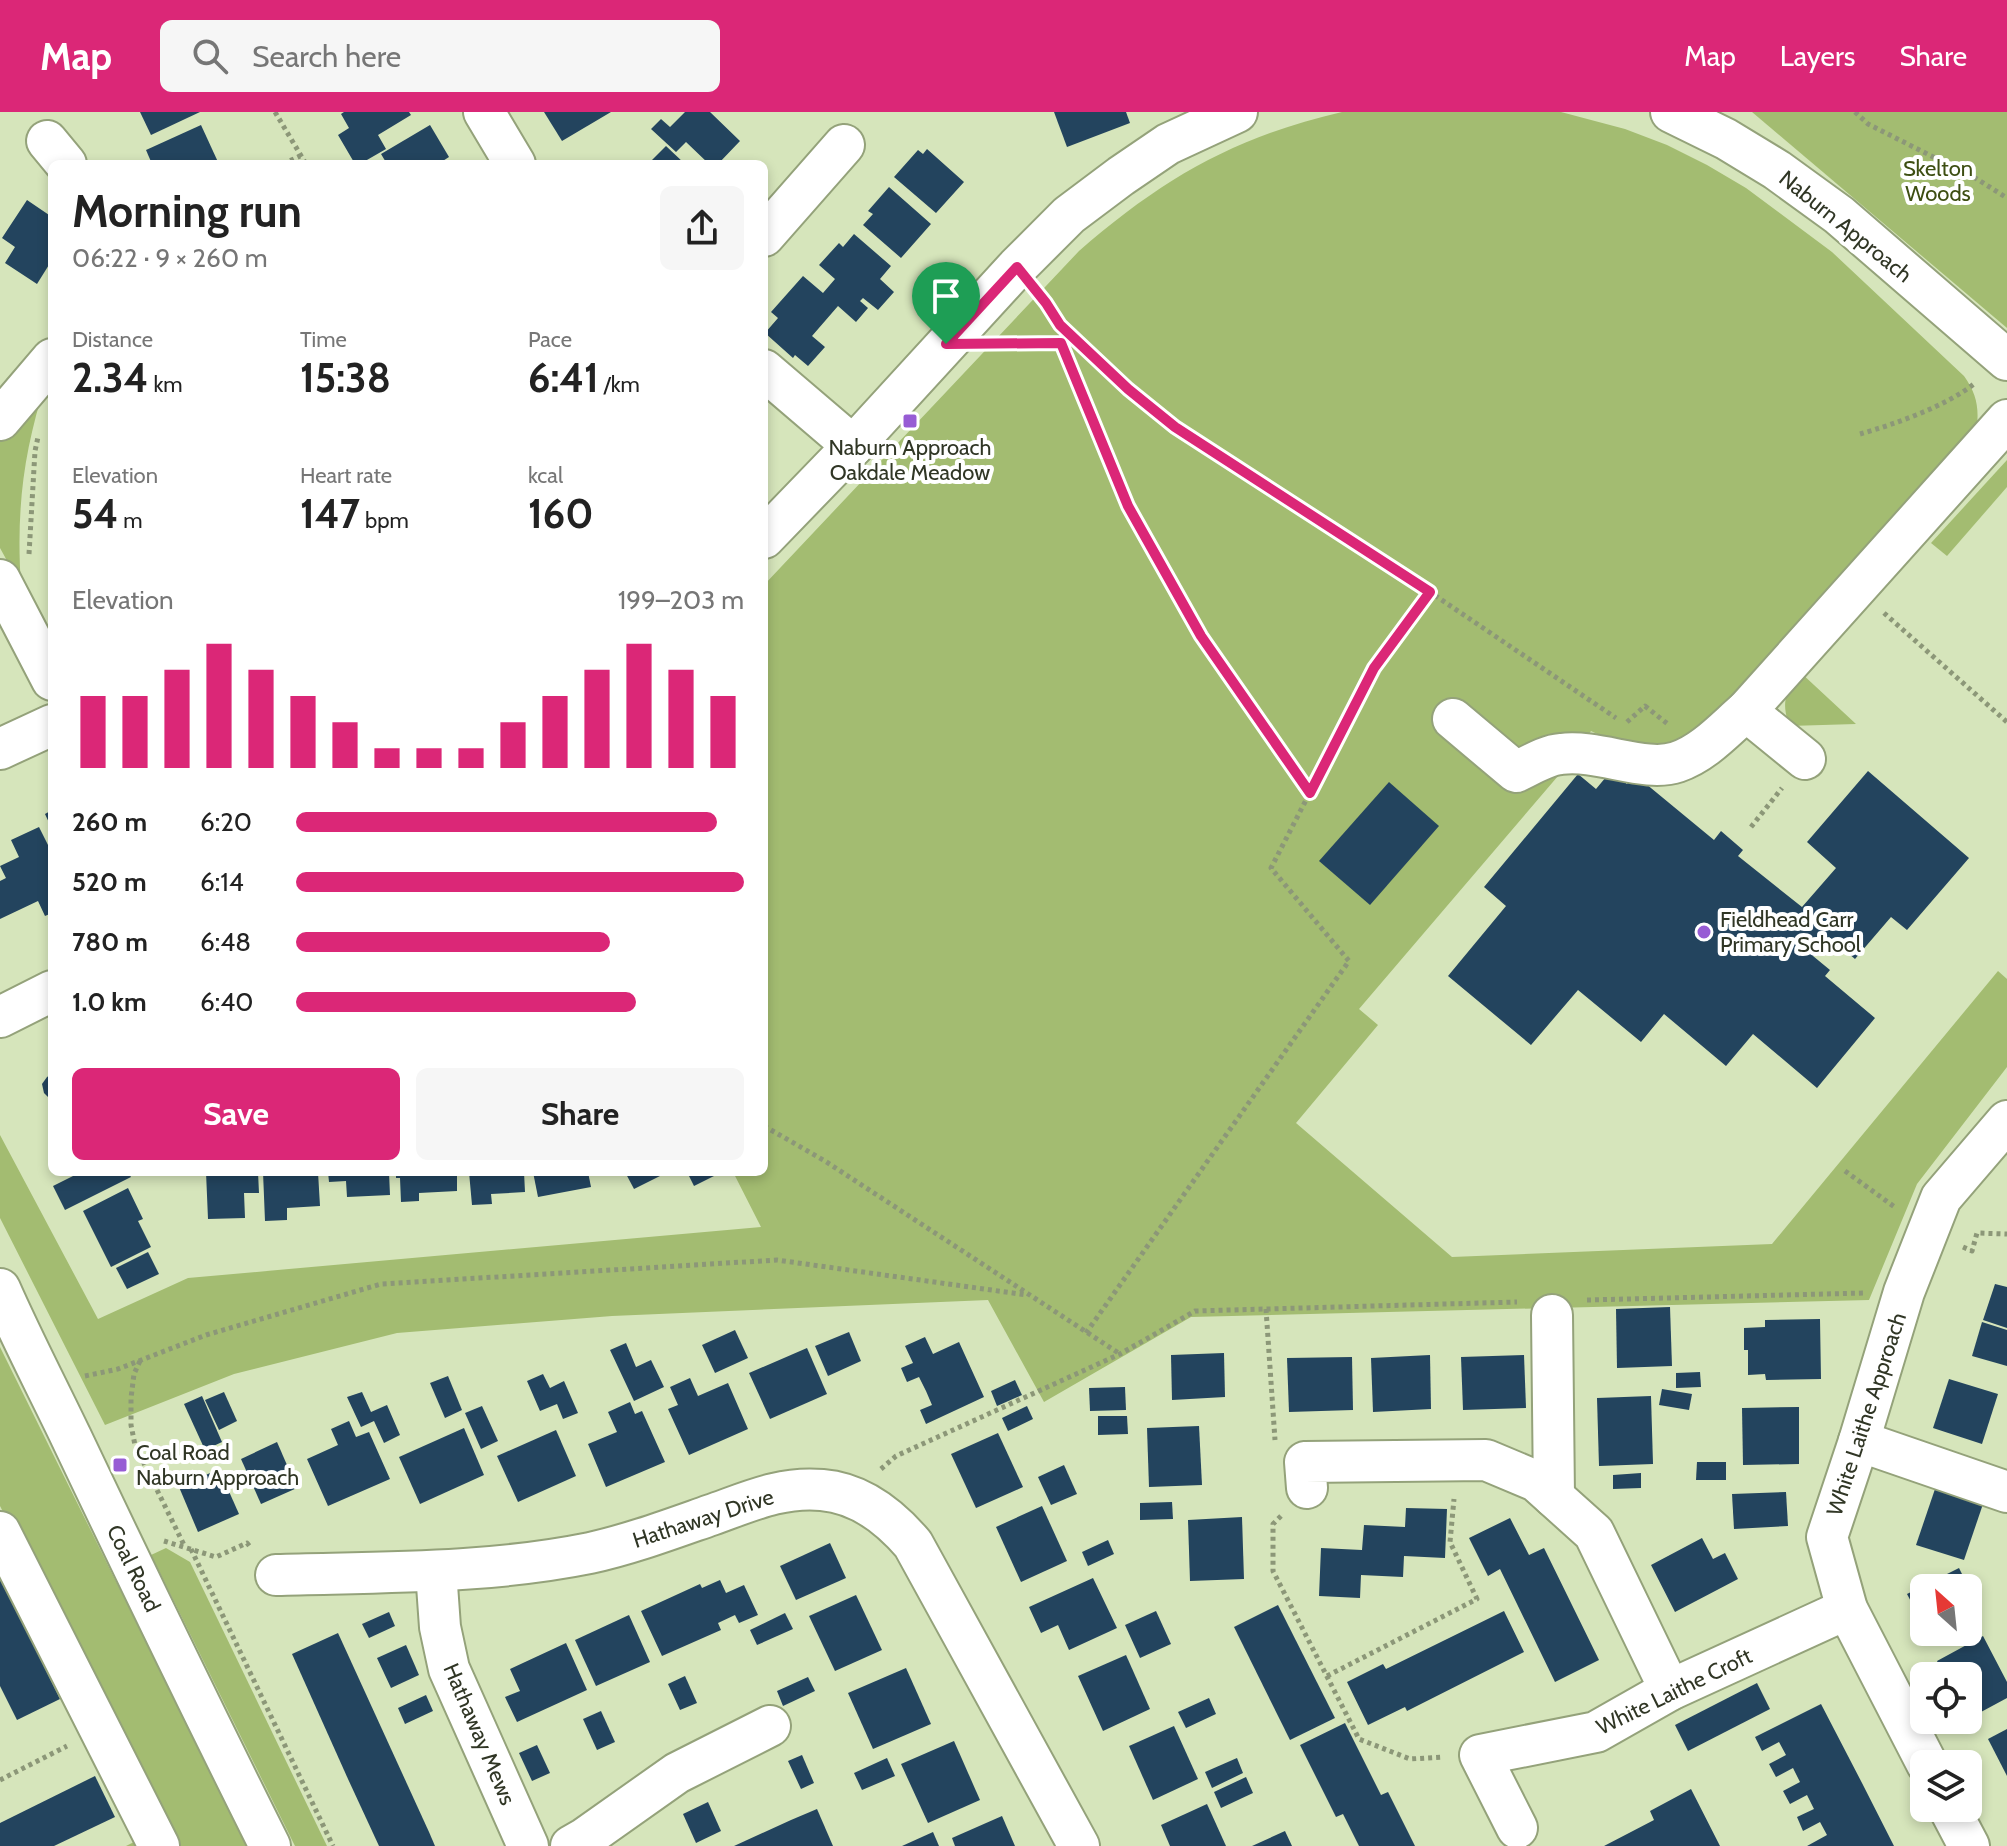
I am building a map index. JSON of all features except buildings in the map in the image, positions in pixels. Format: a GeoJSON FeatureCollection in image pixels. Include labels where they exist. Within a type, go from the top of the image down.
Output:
{"type":"FeatureCollection","features":[{"type":"Feature","properties":{"kind":"street"},"geometry":{"type":"LineString","coordinates":[[484,112],[513,160]]}},
{"type":"Feature","properties":{"kind":"street","name":"Naburn Approach"},"geometry":{"type":"LineString","coordinates":[[1671,112],[1726,139],[1777,170],[1839,215],[2006,359]]}},
{"type":"Feature","properties":{"kind":"street"},"geometry":{"type":"LineString","coordinates":[[768,534],[1069,215],[1168,144],[1226,114]]}},
{"type":"Feature","properties":{"kind":"street"},"geometry":{"type":"LineString","coordinates":[[768,231],[844,145]]}},
{"type":"Feature","properties":{"kind":"street"},"geometry":{"type":"LineString","coordinates":[[0,420],[48,364]]}},
{"type":"Feature","properties":{"kind":"street"},"geometry":{"type":"LineString","coordinates":[[768,373],[853,446]]}},
{"type":"Feature","properties":{"kind":"street"},"geometry":{"type":"LineString","coordinates":[[1453,719],[1516,772],[1559,754],[1594,754],[1657,766],[1678,762],[1701,750],[1746,711],[2007,420]]}},
{"type":"Feature","properties":{"kind":"street"},"geometry":{"type":"LineString","coordinates":[[14,573],[48,669]]}},
{"type":"Feature","properties":{"kind":"street"},"geometry":{"type":"LineString","coordinates":[[1746,711],[1805,759]]}},
{"type":"Feature","properties":{"kind":"street"},"geometry":{"type":"LineString","coordinates":[[0,749],[48,727]]}},
{"type":"Feature","properties":{"kind":"street"},"geometry":{"type":"LineString","coordinates":[[0,1017],[48,993]]}},
{"type":"Feature","properties":{"kind":"street","name":"White Laithe Approach"},"geometry":{"type":"LineString","coordinates":[[1920,1750],[1847,1609],[1827,1537],[1904,1292],[1941,1198],[2007,1121]]}},
{"type":"Feature","properties":{"kind":"street","name":"Coal Road"},"geometry":{"type":"LineString","coordinates":[[0,1289],[23,1343],[55,1402],[270,1846]]}},
{"type":"Feature","properties":{"kind":"street"},"geometry":{"type":"LineString","coordinates":[[1552,1306],[1554,1497]]}},
{"type":"Feature","properties":{"kind":"street"},"geometry":{"type":"LineString","coordinates":[[1859,1441],[2007,1492]]}},
{"type":"Feature","properties":{"kind":"street"},"geometry":{"type":"LineString","coordinates":[[1306,1475],[1457,1460],[1486,1460],[1536,1481],[1594,1533],[1670,1690]]}},
{"type":"Feature","properties":{"kind":"street","name":"Hathaway Drive"},"geometry":{"type":"LineString","coordinates":[[276,1575],[436,1571],[535,1563],[650,1537],[771,1494],[798,1489],[825,1490],[850,1496],[875,1508],[896,1524],[913,1544],[1079,1846]]}},
{"type":"Feature","properties":{"kind":"street"},"geometry":{"type":"LineString","coordinates":[[0,1532],[159,1846]]}},
{"type":"Feature","properties":{"kind":"street","name":"Hathaway Mews"},"geometry":{"type":"LineString","coordinates":[[436,1571],[440,1627],[449,1669],[528,1846]]}},
{"type":"Feature","properties":{"kind":"street","name":"White Laithe Croft"},"geometry":{"type":"LineString","coordinates":[[1480,1755],[1596,1732],[1670,1690],[1847,1609]]}},
{"type":"Feature","properties":{"kind":"street"},"geometry":{"type":"LineString","coordinates":[[571,1846],[677,1773],[770,1726]]}},
{"type":"Feature","properties":{"kind":"street"},"geometry":{"type":"LineString","coordinates":[[1480,1755],[1517,1828]]}},
{"type":"Feature","properties":{"kind":"street"},"geometry":{"type":"LineString","coordinates":[[1956,1822],[1969,1846]]}},
{"type":"Feature","properties":{"kind":"path"},"geometry":{"type":"LineString","coordinates":[[275,112],[304,160]]}},
{"type":"Feature","properties":{"kind":"path"},"geometry":{"type":"LineString","coordinates":[[1855,112],[1868,124],[1977,179],[2007,198]]}},
{"type":"Feature","properties":{"kind":"path"},"geometry":{"type":"LineString","coordinates":[[292,160],[301,156]]}},
{"type":"Feature","properties":{"kind":"path"},"geometry":{"type":"LineString","coordinates":[[1017,267],[1060,325],[1128,389],[1175,427],[1430,592],[1625,724],[1645,706]]}},
{"type":"Feature","properties":{"kind":"path"},"geometry":{"type":"LineString","coordinates":[[1060,325],[1061,343],[1128,506],[1201,636],[1310,793]]}},
{"type":"Feature","properties":{"kind":"path"},"geometry":{"type":"LineString","coordinates":[[946,344],[1080,344]]}},
{"type":"Feature","properties":{"kind":"path"},"geometry":{"type":"LineString","coordinates":[[1860,434],[1880,429],[1963,394],[2006,359]]}},
{"type":"Feature","properties":{"kind":"path"},"geometry":{"type":"LineString","coordinates":[[14,573],[42,423]]}},
{"type":"Feature","properties":{"kind":"path"},"geometry":{"type":"LineString","coordinates":[[1857,588],[2007,722]]}},
{"type":"Feature","properties":{"kind":"path"},"geometry":{"type":"LineString","coordinates":[[1086,1333],[1349,961],[1271,868],[1374,668],[1430,592]]}},
{"type":"Feature","properties":{"kind":"path"},"geometry":{"type":"LineString","coordinates":[[1751,827],[1805,759]]}},
{"type":"Feature","properties":{"kind":"path"},"geometry":{"type":"LineString","coordinates":[[768,1128],[825,1161],[1120,1354]]}},
{"type":"Feature","properties":{"kind":"path"},"geometry":{"type":"LineString","coordinates":[[1977,1233],[2007,1234]]}},
{"type":"Feature","properties":{"kind":"path"},"geometry":{"type":"LineString","coordinates":[[80,1377],[118,1369],[206,1335],[381,1284],[777,1260],[1027,1295]]}},
{"type":"Feature","properties":{"kind":"path"},"geometry":{"type":"LineString","coordinates":[[850,1496],[896,1456],[1120,1354],[1195,1311],[1552,1306],[1904,1292]]}},
{"type":"Feature","properties":{"kind":"path"},"geometry":{"type":"LineString","coordinates":[[1266,1309],[1275,1451],[1306,1475],[1273,1524],[1273,1571],[1359,1739],[1410,1759],[1480,1755]]}},
{"type":"Feature","properties":{"kind":"path"},"geometry":{"type":"LineString","coordinates":[[140,1361],[134,1374],[131,1398],[135,1445],[333,1846]]}},
{"type":"Feature","properties":{"kind":"path"},"geometry":{"type":"LineString","coordinates":[[1327,1676],[1477,1599],[1450,1542],[1457,1460]]}},
{"type":"Feature","properties":{"kind":"path"},"geometry":{"type":"LineString","coordinates":[[127,1556],[160,1539],[216,1557],[247,1543],[276,1575]]}},
{"type":"Feature","properties":{"kind":"path"},"geometry":{"type":"LineString","coordinates":[[0,1780],[100,1730]]}},
{"type":"Feature","properties":{"kind":"green space"},"geometry":{"type":"Polygon","coordinates":[[[1342,112],[1561,112],[1625,129],[1667,145],[1746,188],[1832,252],[1964,376],[1974,394],[1977,426],[1773,649],[1690,746],[1623,747],[1591,731],[1570,762],[1359,1009],[1378,1025],[1296,1123],[1452,1257],[1772,1244],[1998,971],[2007,979],[2007,1067],[1917,1184],[1869,1300],[1191,1317],[1044,1402],[988,1300],[612,1316],[397,1333],[234,1374],[105,1425],[0,1218],[0,1135],[98,1319],[188,1278],[761,1227],[735,1176],[768,1176],[768,581],[1079,251],[1140,202],[1201,164],[1267,134],[1342,112]]]}},
{"type":"Feature","properties":{"kind":"green space","name":"Skelton Woods"},"geometry":{"type":"Polygon","coordinates":[[[1752,112],[2007,112],[2007,328],[1752,112]]]}},
{"type":"Feature","properties":{"kind":"green space"},"geometry":{"type":"Polygon","coordinates":[[[46,382],[23,483],[21,586],[0,548],[0,442],[12,420],[46,382]]]}},
{"type":"Feature","properties":{"kind":"green space"},"geometry":{"type":"Polygon","coordinates":[[[2007,460],[2007,487],[1947,556],[1931,543],[2007,460]]]}},
{"type":"Feature","properties":{"kind":"green space"},"geometry":{"type":"Polygon","coordinates":[[[1800,672],[1856,724],[1789,726],[1786,697],[1800,672]]]}},
{"type":"Feature","properties":{"kind":"green space"},"geometry":{"type":"Polygon","coordinates":[[[0,1347],[247,1846],[126,1846],[162,1828],[0,1506],[0,1347]]]}},
{"type":"Feature","properties":{"kind":"green space"},"geometry":{"type":"Polygon","coordinates":[[[166,1548],[190,1562],[327,1846],[295,1846],[151,1555],[166,1548]]]}},
{"type":"Feature","properties":{"kind":"place","name":"Naburn Approach Oakdale Meadow"},"geometry":{"type":"Point","coordinates":[910,421]}},
{"type":"Feature","properties":{"kind":"place","name":"Fieldhead Carr Primary School"},"geometry":{"type":"Point","coordinates":[1704,932]}},
{"type":"Feature","properties":{"kind":"place","name":"Coal Road Naburn Approach"},"geometry":{"type":"Point","coordinates":[120,1465]}},
{"type":"Feature","properties":{"kind":"route"},"geometry":{"type":"LineString","coordinates":[[1017,267],[1060,325],[1128,389],[1175,427],[1430,592],[1374,668],[1310,793],[1201,636],[1128,506],[1061,343],[946,344],[1017,267]]}}]}
